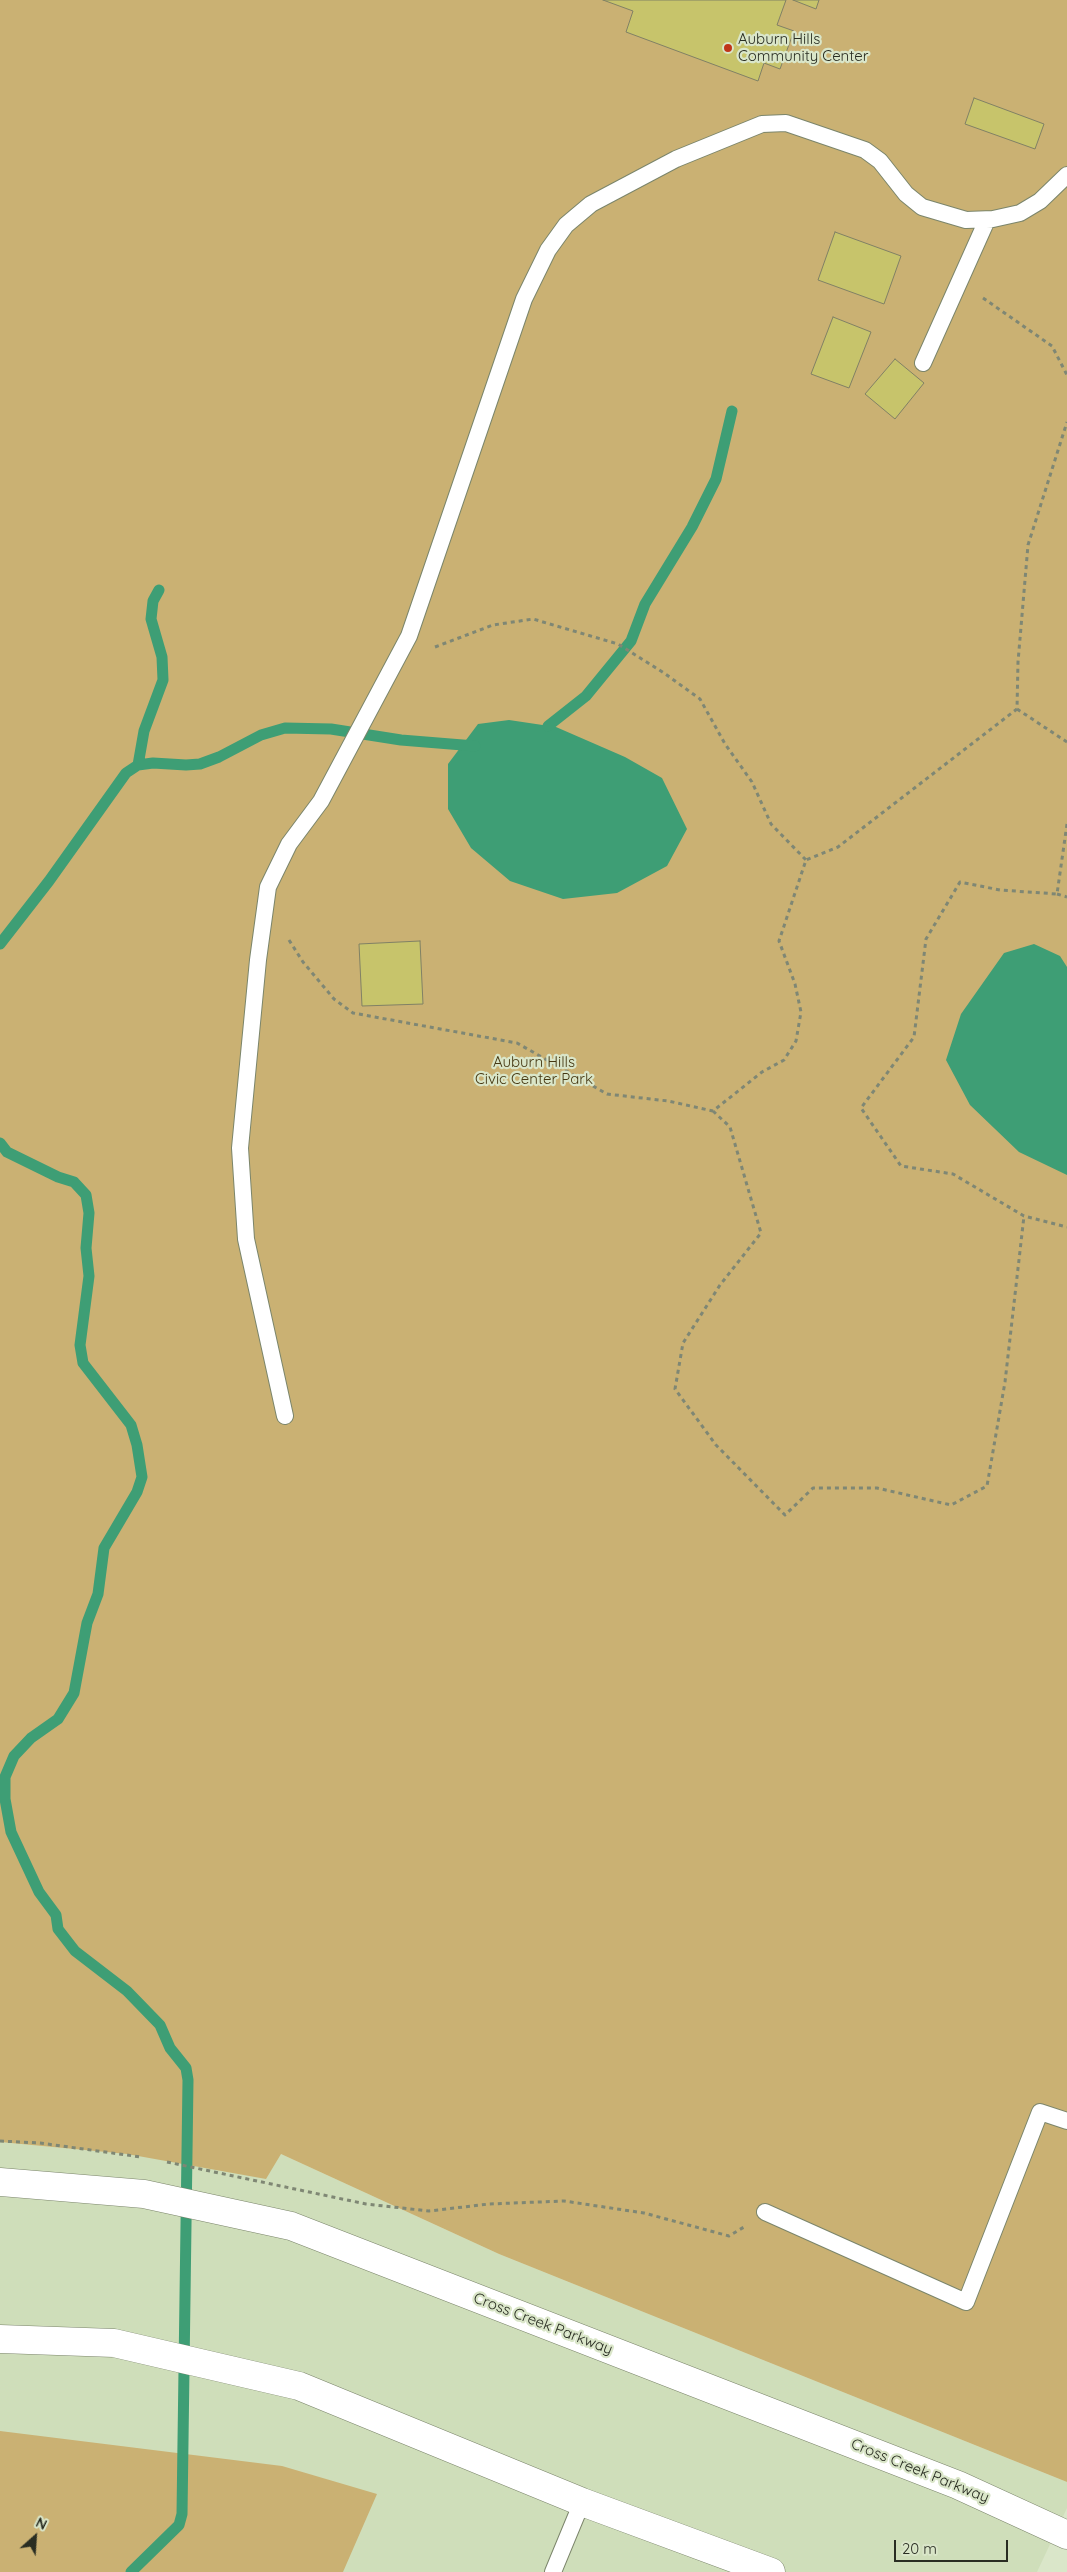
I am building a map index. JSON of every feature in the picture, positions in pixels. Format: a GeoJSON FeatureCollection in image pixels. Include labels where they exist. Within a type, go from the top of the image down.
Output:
{"type":"FeatureCollection","features":[{"type":"Feature","properties":{"kind":"street","name":"Cross Creek Parkway"},"geometry":{"type":"LineString","coordinates":[[0,2182],[144,2194],[291,2226],[958,2485],[1067,2535]]}},
{"type":"Feature","properties":{"kind":"street"},"geometry":{"type":"LineString","coordinates":[[0,2339],[114,2344],[299,2386],[582,2502],[771,2572]]}},
{"type":"Feature","properties":{"kind":"lane"},"geometry":{"type":"LineString","coordinates":[[286,1416],[246,1239],[240,1148],[268,887],[290,844],[321,801],[409,636],[524,300],[548,250],[566,225],[591,204],[676,159],[762,124],[786,123],[865,150],[880,160],[906,194],[922,207],[942,215],[966,220],[987,220],[1020,213],[1040,201],[1067,174]]}},
{"type":"Feature","properties":{"kind":"lane"},"geometry":{"type":"LineString","coordinates":[[923,364],[987,220]]}},
{"type":"Feature","properties":{"kind":"lane"},"geometry":{"type":"LineString","coordinates":[[765,2212],[966,2302],[1040,2112],[1067,2121]]}},
{"type":"Feature","properties":{"kind":"lane"},"geometry":{"type":"LineString","coordinates":[[553,2572],[582,2502]]}},
{"type":"Feature","properties":{"kind":"path"},"geometry":{"type":"LineString","coordinates":[[959,284],[1052,346],[1067,375]]}},
{"type":"Feature","properties":{"kind":"path"},"geometry":{"type":"LineString","coordinates":[[1017,709],[1018,662],[1028,545],[1067,422]]}},
{"type":"Feature","properties":{"kind":"path"},"geometry":{"type":"LineString","coordinates":[[409,636],[435,647],[493,625],[533,619],[618,644],[700,699],[725,744],[752,782],[771,824],[806,860]]}},
{"type":"Feature","properties":{"kind":"path"},"geometry":{"type":"LineString","coordinates":[[1017,709],[1067,742]]}},
{"type":"Feature","properties":{"kind":"path"},"geometry":{"type":"LineString","coordinates":[[713,1111],[762,1072],[784,1060],[796,1041],[801,1012],[795,984],[779,941],[806,860],[838,847],[1017,709]]}},
{"type":"Feature","properties":{"kind":"path"},"geometry":{"type":"LineString","coordinates":[[1057,894],[1067,824]]}},
{"type":"Feature","properties":{"kind":"path"},"geometry":{"type":"LineString","coordinates":[[1067,897],[1057,894],[1000,890],[960,882],[926,939],[914,1037],[861,1108],[902,1166],[953,1174],[1024,1216],[1067,1227]]}},
{"type":"Feature","properties":{"kind":"path"},"geometry":{"type":"LineString","coordinates":[[265,902],[303,962],[334,998],[353,1013],[517,1043],[607,1094],[668,1101],[713,1111],[730,1127],[761,1233],[720,1285],[683,1343],[675,1389],[716,1445],[785,1515],[813,1488],[877,1488],[951,1505],[987,1486],[1005,1382],[1024,1216]]}},
{"type":"Feature","properties":{"kind":"path"},"geometry":{"type":"LineString","coordinates":[[0,2140],[40,2143],[151,2159]]}},
{"type":"Feature","properties":{"kind":"path"},"geometry":{"type":"LineString","coordinates":[[160,2160],[271,2182],[366,2204],[429,2211],[489,2204],[564,2201],[644,2213],[729,2236],[765,2212]]}},
{"type":"Feature","properties":{"kind":"shaded area"},"geometry":{"type":"Polygon","coordinates":[[[509,720],[556,727],[625,757],[662,778],[687,829],[667,866],[617,893],[563,899],[510,881],[471,848],[448,809],[448,764],[478,724],[509,720]]]}},
{"type":"Feature","properties":{"kind":"shaded area"},"geometry":{"type":"Polygon","coordinates":[[[1034,944],[1060,956],[1067,967],[1067,1175],[1019,1152],[970,1105],[946,1060],[961,1014],[1004,953],[1034,944]]]}},
{"type":"Feature","properties":{"kind":"shaded area"},"geometry":{"type":"Polygon","coordinates":[[[0,2142],[127,2154],[281,2154],[499,2254],[1067,2482],[1067,2508],[1037,2572],[0,2572],[0,2142]]]}},
{"type":"Feature","properties":{"kind":"green space","name":"Auburn Hills Civic Center Park"},"geometry":{"type":"Polygon","coordinates":[[[0,0],[1067,0],[1067,2482],[499,2254],[281,2154],[266,2179],[127,2154],[0,2142],[0,0]]]}},
{"type":"Feature","properties":{"kind":"green space"},"geometry":{"type":"Polygon","coordinates":[[[0,2431],[282,2466],[377,2494],[343,2572],[0,2572],[0,2431]]]}},
{"type":"Feature","properties":{"kind":"building","name":"Auburn Hills Community Center"},"geometry":{"type":"Polygon","coordinates":[[[603,0],[786,0],[777,25],[794,31],[780,69],[764,63],[758,81],[626,32],[633,11],[603,0]]]}},
{"type":"Feature","properties":{"kind":"building","name":"Auburn Hills Community Center"},"geometry":{"type":"Polygon","coordinates":[[[793,0],[819,0],[816,9],[793,0]]]}},
{"type":"Feature","properties":{"kind":"building"},"geometry":{"type":"Polygon","coordinates":[[[974,98],[1044,124],[1035,149],[965,124],[974,98]]]}},
{"type":"Feature","properties":{"kind":"building"},"geometry":{"type":"Polygon","coordinates":[[[835,232],[901,256],[884,304],[818,280],[835,232]]]}},
{"type":"Feature","properties":{"kind":"building"},"geometry":{"type":"Polygon","coordinates":[[[833,317],[871,332],[849,388],[811,374],[833,317]]]}},
{"type":"Feature","properties":{"kind":"building"},"geometry":{"type":"Polygon","coordinates":[[[895,359],[924,383],[895,419],[865,394],[895,359]]]}},
{"type":"Feature","properties":{"kind":"building"},"geometry":{"type":"Polygon","coordinates":[[[420,941],[423,1004],[362,1006],[359,944],[420,941]]]}},
{"type":"Feature","properties":{"kind":"waterway"},"geometry":{"type":"LineString","coordinates":[[548,726],[586,696],[631,641],[645,604],[692,527],[716,479],[732,411]]}},
{"type":"Feature","properties":{"kind":"waterway"},"geometry":{"type":"LineString","coordinates":[[138,765],[144,731],[163,680],[162,657],[151,619],[153,601],[159,590]]}},
{"type":"Feature","properties":{"kind":"waterway"},"geometry":{"type":"LineString","coordinates":[[0,944],[49,881],[126,773],[138,765],[153,763],[200,764],[219,757],[261,735],[285,728],[331,729],[401,740],[475,746]]}},
{"type":"Feature","properties":{"kind":"waterway"},"geometry":{"type":"LineString","coordinates":[[0,1143],[7,1152],[58,1177],[74,1182],[86,1195],[89,1213],[86,1248],[89,1276],[80,1345],[83,1363],[131,1425],[137,1445],[142,1477],[137,1492],[104,1548],[98,1594],[87,1623],[74,1693],[58,1719],[31,1738],[14,1756],[5,1777],[5,1799],[11,1832],[39,1892],[56,1915],[58,1929],[75,1951],[127,1991],[160,2025],[170,2048],[186,2068],[188,2080],[182,2514],[179,2525],[131,2572]]}},
{"type":"Feature","properties":{"kind":"place","name":"Auburn Hills Community Center"},"geometry":{"type":"Point","coordinates":[728,48]}}]}
